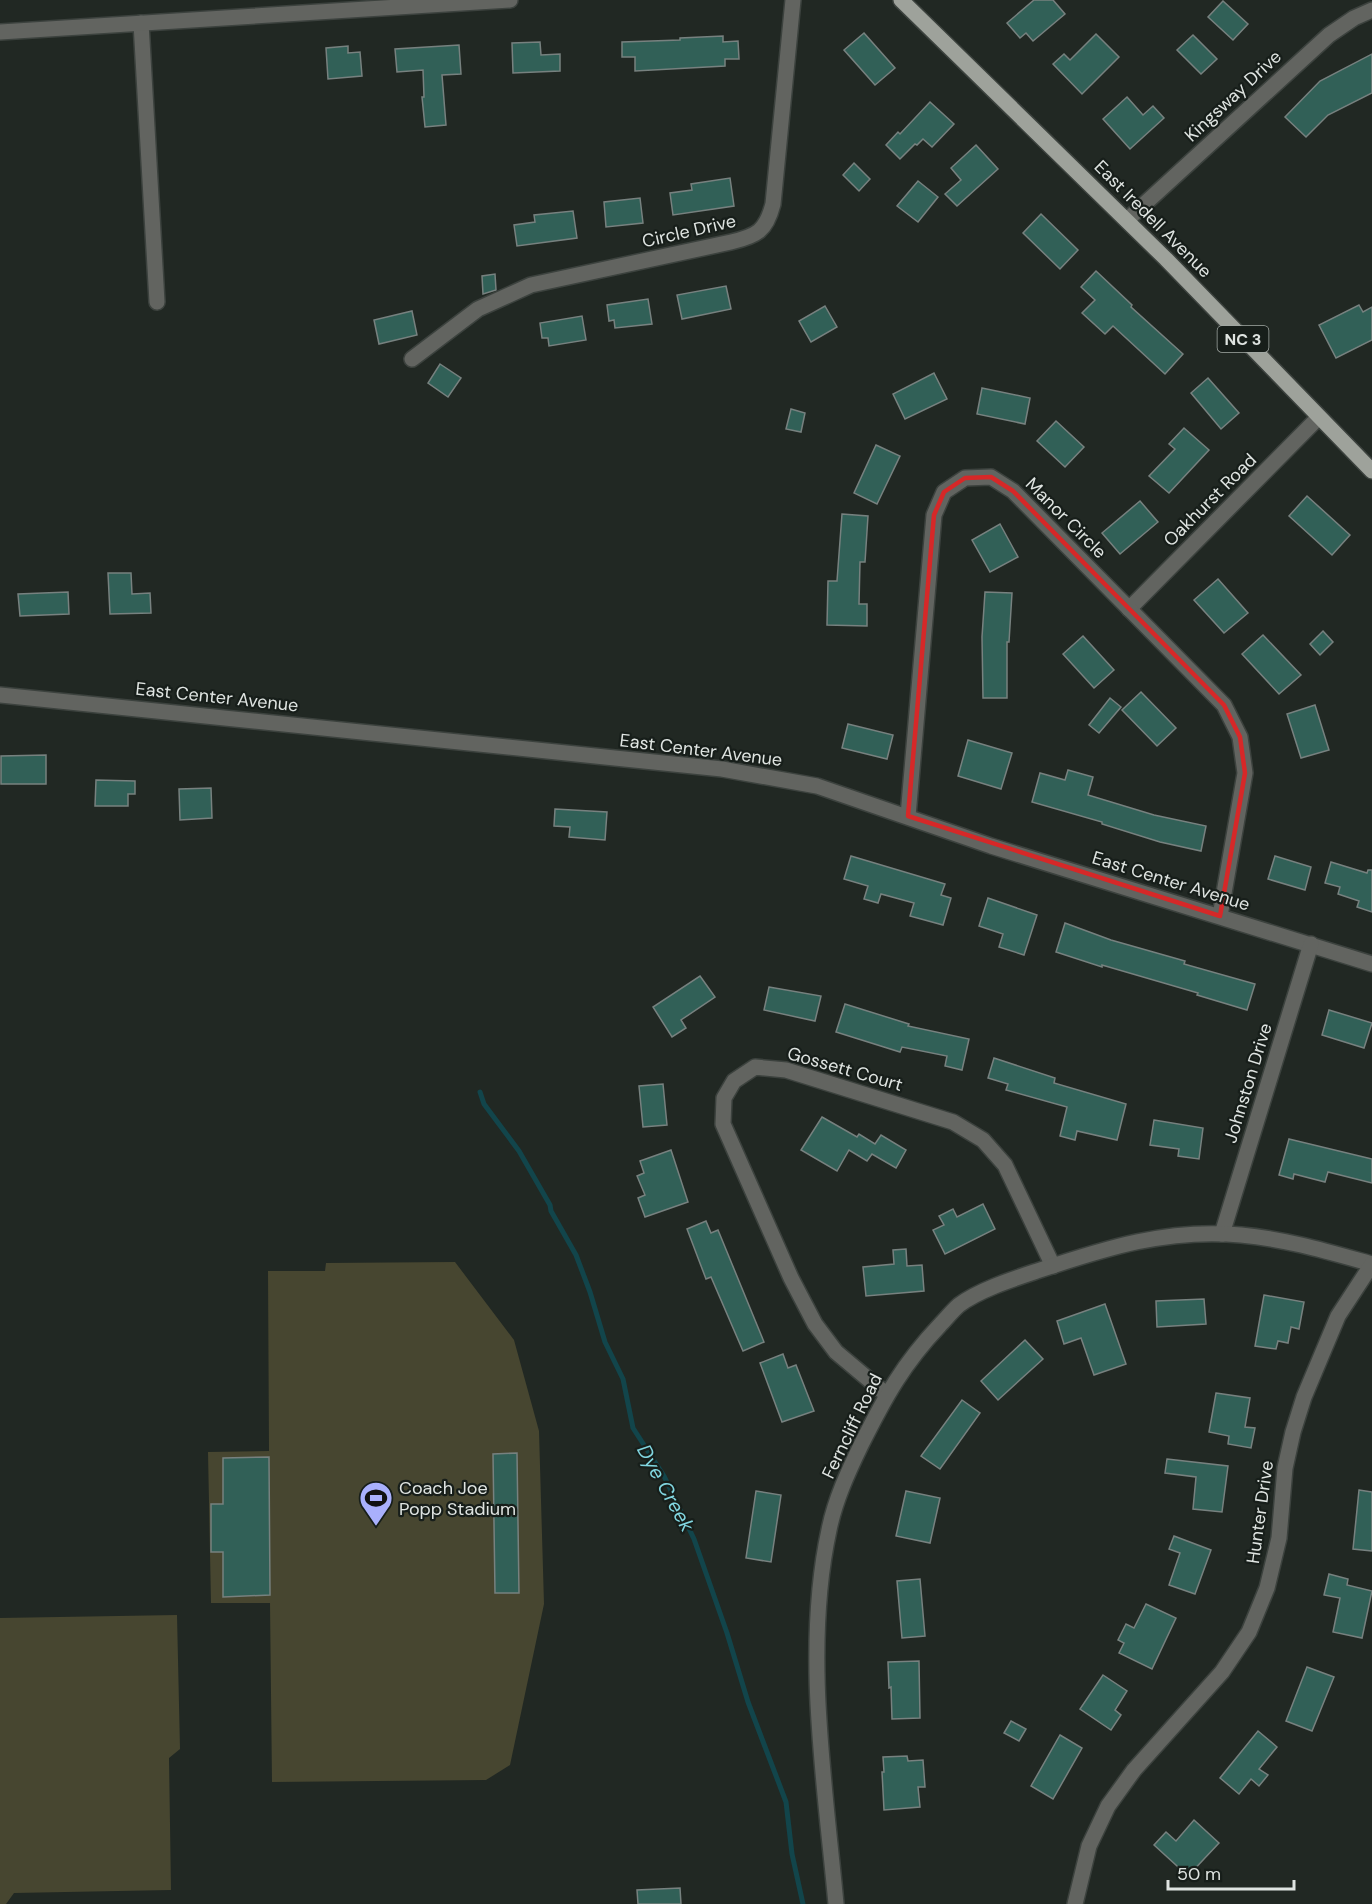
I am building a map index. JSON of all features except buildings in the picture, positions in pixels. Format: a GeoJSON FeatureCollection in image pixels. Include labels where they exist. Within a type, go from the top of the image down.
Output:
{"type":"FeatureCollection","features":[{"type":"Feature","properties":{"kind":"main road","name":"East Iredell Avenue"},"geometry":{"type":"LineString","coordinates":[[902,0],[1127,220],[1372,471]]}},
{"type":"Feature","properties":{"kind":"street"},"geometry":{"type":"LineString","coordinates":[[0,32],[510,0]]}},
{"type":"Feature","properties":{"kind":"street","name":"Circle Drive"},"geometry":{"type":"LineString","coordinates":[[412,358],[478,309],[531,285],[745,239],[761,231],[769,219],[773,204],[793,0]]}},
{"type":"Feature","properties":{"kind":"street","name":"Kingsway Drive"},"geometry":{"type":"LineString","coordinates":[[1127,220],[1329,35],[1354,18],[1372,10]]}},
{"type":"Feature","properties":{"kind":"street"},"geometry":{"type":"LineString","coordinates":[[141,23],[158,302]]}},
{"type":"Feature","properties":{"kind":"street","name":"Oakhurst Road"},"geometry":{"type":"LineString","coordinates":[[1129,609],[1318,418]]}},
{"type":"Feature","properties":{"kind":"street","name":"Manor Circle"},"geometry":{"type":"LineString","coordinates":[[908,816],[934,516],[944,492],[966,478],[991,477],[1013,491],[1224,705],[1240,737],[1245,772],[1220,916]]}},
{"type":"Feature","properties":{"kind":"street","name":"East Center Avenue"},"geometry":{"type":"LineString","coordinates":[[0,695],[722,769],[817,786],[991,846],[1372,964]]}},
{"type":"Feature","properties":{"kind":"street","name":"Johnston Drive"},"geometry":{"type":"LineString","coordinates":[[1222,1234],[1311,944]]}},
{"type":"Feature","properties":{"kind":"street","name":"Gossett Court"},"geometry":{"type":"LineString","coordinates":[[886,1394],[836,1352],[815,1324],[791,1278],[723,1124],[724,1098],[734,1082],[755,1067],[786,1070],[953,1122],[983,1140],[1005,1165],[1053,1266]]}},
{"type":"Feature","properties":{"kind":"street","name":"Ferncliff Road"},"geometry":{"type":"LineString","coordinates":[[836,1904],[820,1741],[819,1598],[829,1529],[842,1487],[886,1394],[916,1350],[959,1305],[1003,1282],[1111,1246],[1173,1235],[1222,1234],[1290,1241],[1372,1264]]}},
{"type":"Feature","properties":{"kind":"street","name":"Hunter Drive"},"geometry":{"type":"LineString","coordinates":[[1075,1904],[1089,1846],[1108,1806],[1141,1762],[1222,1672],[1249,1632],[1267,1588],[1272,1568],[1279,1538],[1285,1468],[1304,1397],[1338,1316],[1372,1264]]}},
{"type":"Feature","properties":{"kind":"highlighted area"},"geometry":{"type":"Polygon","coordinates":[[[991,477],[1013,491],[1224,705],[1240,737],[1245,773],[1220,916],[908,816],[934,515],[944,492],[965,478],[991,477]]]}},
{"type":"Feature","properties":{"kind":"shaded area","name":"Coach Joe Popp Stadium"},"geometry":{"type":"Polygon","coordinates":[[[455,1262],[514,1340],[539,1431],[544,1604],[510,1765],[486,1780],[272,1782],[270,1603],[211,1603],[208,1452],[269,1451],[268,1271],[325,1271],[326,1263],[455,1262]]]}},
{"type":"Feature","properties":{"kind":"shaded area"},"geometry":{"type":"Polygon","coordinates":[[[177,1615],[180,1749],[169,1758],[171,1890],[14,1893],[6,1904],[0,1904],[0,1618],[177,1615]]]}},
{"type":"Feature","properties":{"kind":"waterway","name":"Dye Creek"},"geometry":{"type":"LineString","coordinates":[[480,1092],[484,1104],[519,1151],[576,1255],[605,1342],[623,1379],[633,1428],[664,1476],[694,1539],[748,1702],[786,1802],[792,1854],[803,1904]]}},
{"type":"Feature","properties":{"kind":"place","name":"Coach Joe Popp Stadium"},"geometry":{"type":"Point","coordinates":[376,1527]}}]}
